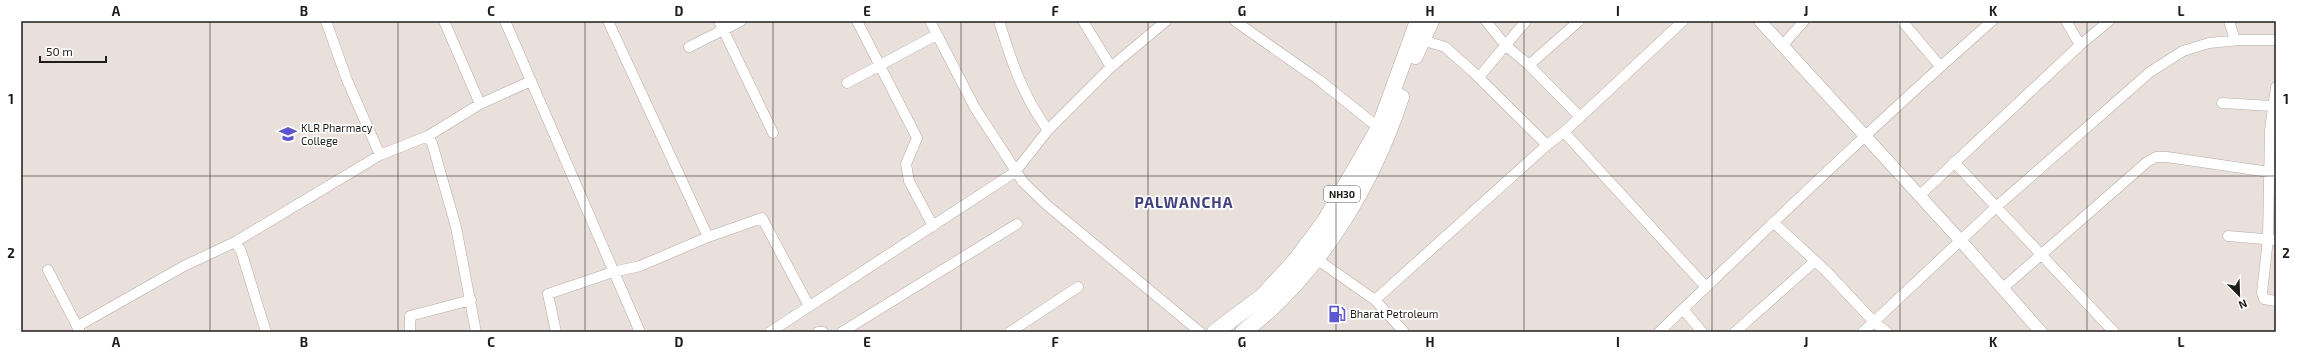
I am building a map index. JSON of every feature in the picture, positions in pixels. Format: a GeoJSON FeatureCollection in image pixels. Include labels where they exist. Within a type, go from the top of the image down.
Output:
{"type":"FeatureCollection","features":[{"type":"Feature","properties":{"kind":"highway","name":"NH30"},"geometry":{"type":"LineString","coordinates":[[1215,332],[1263,296],[1296,260],[1317,232],[1349,182],[1379,128],[1418,21]]}},
{"type":"Feature","properties":{"kind":"highway","name":"NH30"},"geometry":{"type":"LineString","coordinates":[[1243,332],[1268,313],[1331,237],[1376,162],[1394,120],[1422,40],[1431,21]]}},
{"type":"Feature","properties":{"kind":"street"},"geometry":{"type":"LineString","coordinates":[[326,21],[347,80],[380,155]]}},
{"type":"Feature","properties":{"kind":"street"},"geometry":{"type":"LineString","coordinates":[[444,21],[480,104]]}},
{"type":"Feature","properties":{"kind":"street"},"geometry":{"type":"LineString","coordinates":[[505,21],[640,332]]}},
{"type":"Feature","properties":{"kind":"street"},"geometry":{"type":"LineString","coordinates":[[608,21],[708,237]]}},
{"type":"Feature","properties":{"kind":"street"},"geometry":{"type":"LineString","coordinates":[[689,47],[721,25],[741,21]]}},
{"type":"Feature","properties":{"kind":"street"},"geometry":{"type":"LineString","coordinates":[[857,21],[917,138],[906,164],[909,181],[933,226]]}},
{"type":"Feature","properties":{"kind":"street"},"geometry":{"type":"LineString","coordinates":[[930,21],[975,108],[1022,182],[1048,206],[1200,332]]}},
{"type":"Feature","properties":{"kind":"street"},"geometry":{"type":"LineString","coordinates":[[999,21],[1023,88],[1036,113],[1048,130]]}},
{"type":"Feature","properties":{"kind":"street"},"geometry":{"type":"LineString","coordinates":[[1083,21],[1111,67]]}},
{"type":"Feature","properties":{"kind":"street"},"geometry":{"type":"LineString","coordinates":[[1234,21],[1319,80],[1379,128]]}},
{"type":"Feature","properties":{"kind":"street"},"geometry":{"type":"LineString","coordinates":[[1486,21],[1504,45],[1529,64],[1580,117]]}},
{"type":"Feature","properties":{"kind":"street"},"geometry":{"type":"LineString","coordinates":[[1479,77],[1504,45],[1526,21]]}},
{"type":"Feature","properties":{"kind":"street"},"geometry":{"type":"LineString","coordinates":[[1529,64],[1579,21]]}},
{"type":"Feature","properties":{"kind":"street"},"geometry":{"type":"LineString","coordinates":[[1375,300],[1547,145],[1564,132],[1683,21]]}},
{"type":"Feature","properties":{"kind":"street"},"geometry":{"type":"LineString","coordinates":[[1760,21],[1865,137],[1920,195],[2041,332]]}},
{"type":"Feature","properties":{"kind":"street"},"geometry":{"type":"LineString","coordinates":[[1782,46],[1804,21]]}},
{"type":"Feature","properties":{"kind":"street"},"geometry":{"type":"LineString","coordinates":[[1902,21],[1940,66]]}},
{"type":"Feature","properties":{"kind":"street"},"geometry":{"type":"LineString","coordinates":[[1659,332],[1772,222],[1940,66],[1992,21]]}},
{"type":"Feature","properties":{"kind":"street"},"geometry":{"type":"LineString","coordinates":[[2066,21],[2080,45]]}},
{"type":"Feature","properties":{"kind":"street"},"geometry":{"type":"LineString","coordinates":[[1920,195],[2080,45],[2109,21]]}},
{"type":"Feature","properties":{"kind":"street"},"geometry":{"type":"LineString","coordinates":[[2229,21],[2235,40]]}},
{"type":"Feature","properties":{"kind":"street"},"geometry":{"type":"LineString","coordinates":[[770,332],[1015,172],[1048,130],[1111,67],[1163,22]]}},
{"type":"Feature","properties":{"kind":"street"},"geometry":{"type":"LineString","coordinates":[[721,25],[773,132]]}},
{"type":"Feature","properties":{"kind":"street"},"geometry":{"type":"LineString","coordinates":[[847,83],[879,64],[936,35]]}},
{"type":"Feature","properties":{"kind":"street"},"geometry":{"type":"LineString","coordinates":[[1422,40],[1445,48],[1479,77],[1547,145]]}},
{"type":"Feature","properties":{"kind":"street"},"geometry":{"type":"LineString","coordinates":[[1863,332],[1995,208],[2150,72],[2183,51],[2209,43],[2235,40],[2276,40]]}},
{"type":"Feature","properties":{"kind":"street"},"geometry":{"type":"LineString","coordinates":[[48,270],[79,329],[184,266],[235,242],[380,155],[428,136],[480,104],[531,81]]}},
{"type":"Feature","properties":{"kind":"street"},"geometry":{"type":"LineString","coordinates":[[2276,87],[2272,106],[2272,239],[2262,293],[2264,299],[2276,301]]}},
{"type":"Feature","properties":{"kind":"street"},"geometry":{"type":"LineString","coordinates":[[2222,103],[2272,106]]}},
{"type":"Feature","properties":{"kind":"street"},"geometry":{"type":"LineString","coordinates":[[1564,132],[1706,287]]}},
{"type":"Feature","properties":{"kind":"street"},"geometry":{"type":"LineString","coordinates":[[428,136],[432,143],[456,227],[476,332]]}},
{"type":"Feature","properties":{"kind":"street"},"geometry":{"type":"LineString","coordinates":[[2003,288],[2041,253],[2147,162],[2156,157],[2167,157],[2273,173]]}},
{"type":"Feature","properties":{"kind":"street"},"geometry":{"type":"LineString","coordinates":[[1954,162],[1995,208],[2041,253],[2114,332]]}},
{"type":"Feature","properties":{"kind":"street"},"geometry":{"type":"LineString","coordinates":[[556,332],[548,294],[613,272],[640,266],[708,237],[762,218],[809,306]]}},
{"type":"Feature","properties":{"kind":"street"},"geometry":{"type":"LineString","coordinates":[[1772,222],[1815,261],[1874,322],[1887,332]]}},
{"type":"Feature","properties":{"kind":"street"},"geometry":{"type":"LineString","coordinates":[[842,332],[1017,224]]}},
{"type":"Feature","properties":{"kind":"street"},"geometry":{"type":"LineString","coordinates":[[1317,232],[1315,258],[1375,300],[1404,332]]}},
{"type":"Feature","properties":{"kind":"street"},"geometry":{"type":"LineString","coordinates":[[2228,236],[2272,239]]}},
{"type":"Feature","properties":{"kind":"street"},"geometry":{"type":"LineString","coordinates":[[235,242],[241,251],[266,332]]}},
{"type":"Feature","properties":{"kind":"street"},"geometry":{"type":"LineString","coordinates":[[1735,332],[1815,261]]}},
{"type":"Feature","properties":{"kind":"street"},"geometry":{"type":"LineString","coordinates":[[1010,332],[1078,287]]}},
{"type":"Feature","properties":{"kind":"street"},"geometry":{"type":"LineString","coordinates":[[410,332],[410,316],[471,300]]}},
{"type":"Feature","properties":{"kind":"street"},"geometry":{"type":"LineString","coordinates":[[1683,309],[1702,332]]}},
{"type":"Feature","properties":{"kind":"street"},"geometry":{"type":"LineString","coordinates":[[818,332],[823,332]]}},
{"type":"Feature","properties":{"kind":"place","name":"KLR Pharmacy College"},"geometry":{"type":"Point","coordinates":[288,134]}},
{"type":"Feature","properties":{"kind":"place","name":"Bharat Petroleum"},"geometry":{"type":"Point","coordinates":[1337,314]}},
{"type":"Feature","properties":{"kind":"district","name":"PALWANCHA"},"geometry":{"type":"Point","coordinates":[1184,203]}}]}
